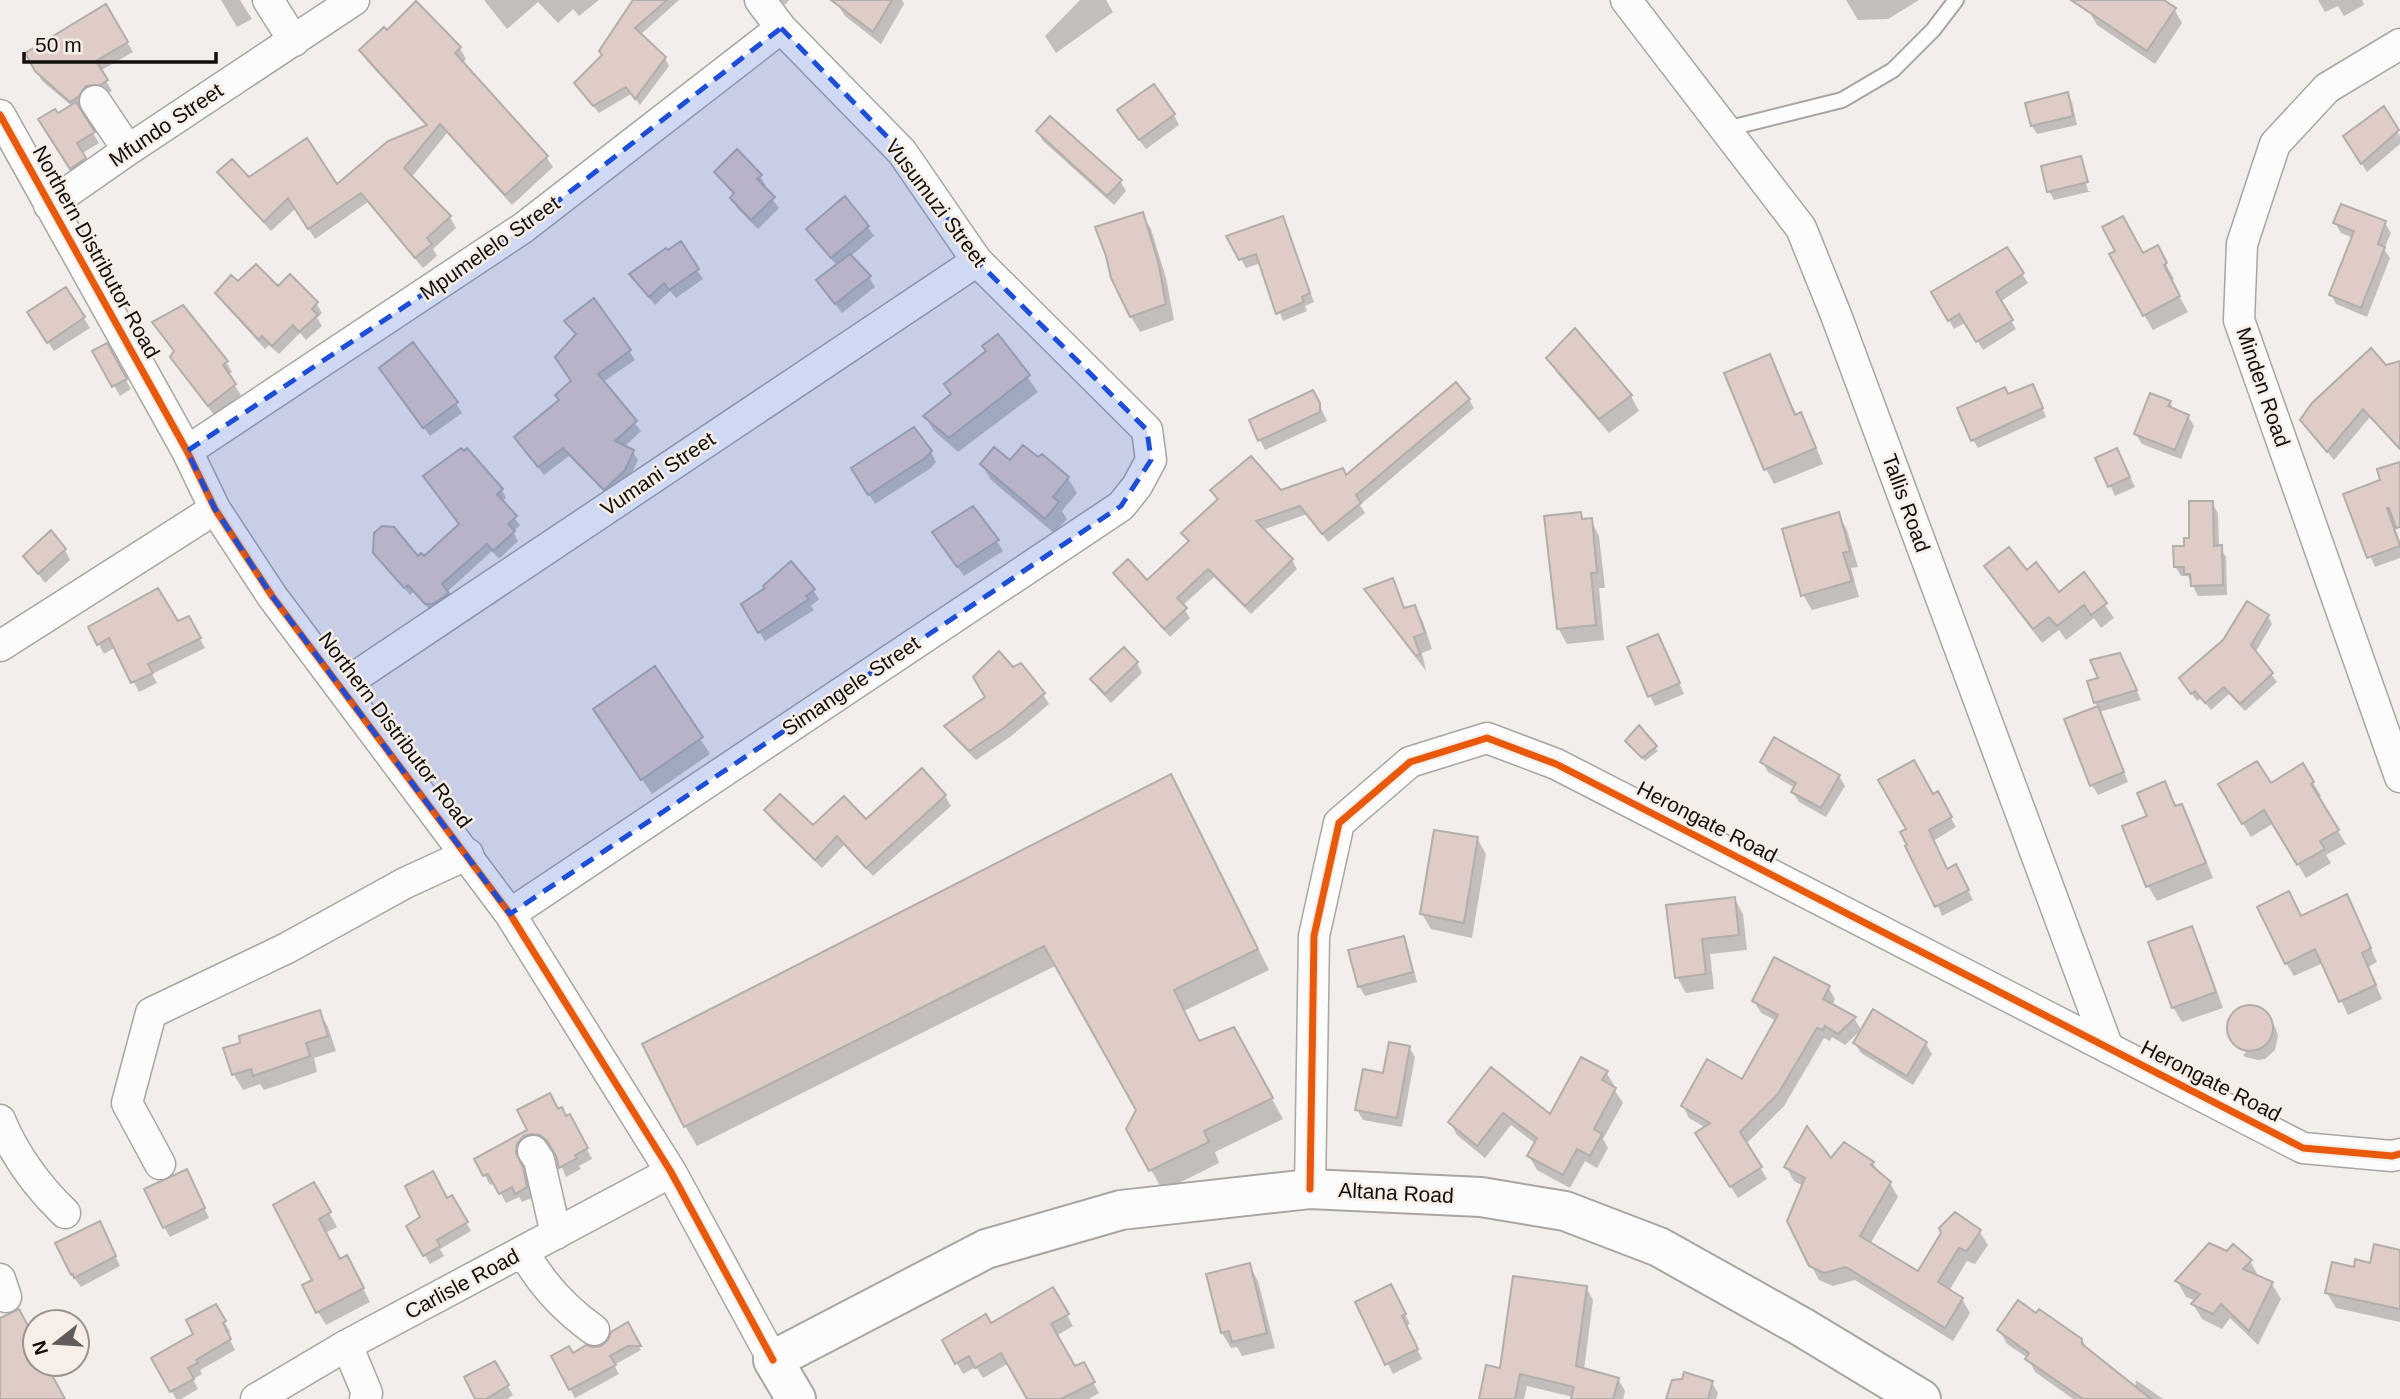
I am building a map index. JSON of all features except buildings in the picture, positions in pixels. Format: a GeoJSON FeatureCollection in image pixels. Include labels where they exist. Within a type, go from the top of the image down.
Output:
{"type":"FeatureCollection","features":[{"type":"Feature","properties":{"kind":"main road","name":"Altana Road"},"geometry":{"type":"LineString","coordinates":[[773,1360],[986,1249],[1121,1210],[1310,1189],[1481,1198],[1564,1211],[1659,1247],[1802,1327],[1921,1399]]}},
{"type":"Feature","properties":{"kind":"main road"},"geometry":{"type":"LineString","coordinates":[[773,1360],[796,1399]]}},
{"type":"Feature","properties":{"kind":"street"},"geometry":{"type":"LineString","coordinates":[[268,0],[294,41]]}},
{"type":"Feature","properties":{"kind":"street","name":"Mfundo Street"},"geometry":{"type":"LineString","coordinates":[[49,205],[354,0]]}},
{"type":"Feature","properties":{"kind":"street","name":"Vusumuzi Street"},"geometry":{"type":"LineString","coordinates":[[760,0],[781,28],[902,152],[976,261],[1147,430]]}},
{"type":"Feature","properties":{"kind":"street","name":"Tallis Road"},"geometry":{"type":"LineString","coordinates":[[1626,0],[1801,228],[1836,315],[2108,1048]]}},
{"type":"Feature","properties":{"kind":"street","name":"Mpumelelo Street"},"geometry":{"type":"LineString","coordinates":[[187,452],[523,228],[781,28]]}},
{"type":"Feature","properties":{"kind":"street","name":"Minden Road"},"geometry":{"type":"LineString","coordinates":[[2400,44],[2327,89],[2275,144],[2242,244],[2239,320],[2400,777]]}},
{"type":"Feature","properties":{"kind":"street"},"geometry":{"type":"LineString","coordinates":[[95,101],[128,150]]}},
{"type":"Feature","properties":{"kind":"street","name":"Northern Distributor Road"},"geometry":{"type":"LineString","coordinates":[[0,115],[187,452],[215,509],[272,596],[468,854],[510,914],[671,1172],[773,1360]]}},
{"type":"Feature","properties":{"kind":"street","name":"Vumani Street"},"geometry":{"type":"LineString","coordinates":[[340,687],[976,261]]}},
{"type":"Feature","properties":{"kind":"street","name":"Simangele Street"},"geometry":{"type":"LineString","coordinates":[[510,914],[1121,506],[1137,486],[1151,460],[1147,430]]}},
{"type":"Feature","properties":{"kind":"street"},"geometry":{"type":"LineString","coordinates":[[0,646],[215,509]]}},
{"type":"Feature","properties":{"kind":"street","name":"Herongate Road"},"geometry":{"type":"LineString","coordinates":[[1310,1189],[1314,936],[1339,823],[1410,762],[1487,738],[1556,764],[2304,1148],[2392,1156],[2400,1154]]}},
{"type":"Feature","properties":{"kind":"street"},"geometry":{"type":"LineString","coordinates":[[160,1164],[127,1103],[151,1013],[287,948],[405,883],[468,854]]}},
{"type":"Feature","properties":{"kind":"street"},"geometry":{"type":"LineString","coordinates":[[0,1120],[16,1155],[49,1198],[65,1213]]}},
{"type":"Feature","properties":{"kind":"street"},"geometry":{"type":"LineString","coordinates":[[533,1151],[539,1160],[555,1234]]}},
{"type":"Feature","properties":{"kind":"street","name":"Carlisle Road"},"geometry":{"type":"LineString","coordinates":[[257,1399],[347,1345],[671,1172]]}},
{"type":"Feature","properties":{"kind":"street"},"geometry":{"type":"LineString","coordinates":[[523,1251],[534,1272],[546,1286],[594,1330]]}},
{"type":"Feature","properties":{"kind":"street"},"geometry":{"type":"LineString","coordinates":[[347,1345],[367,1392],[365,1399]]}},
{"type":"Feature","properties":{"kind":"lane"},"geometry":{"type":"LineString","coordinates":[[1726,128],[1842,100],[1893,70],[1933,30],[1956,0]]}},
{"type":"Feature","properties":{"kind":"highlighted area"},"geometry":{"type":"Polygon","coordinates":[[[781,28],[902,152],[977,261],[1147,430],[1151,460],[1121,506],[510,914],[272,596],[215,509],[187,451],[523,228],[781,28]]]}},
{"type":"Feature","properties":{"kind":"cycle path"},"geometry":{"type":"LineString","coordinates":[[0,115],[187,451],[215,509],[272,596],[510,914],[671,1172],[773,1360]]}},
{"type":"Feature","properties":{"kind":"cycle path"},"geometry":{"type":"LineString","coordinates":[[1310,1189],[1314,936],[1339,823],[1410,762],[1487,738],[1556,764],[2303,1148],[2392,1156],[2400,1154]]}}]}
